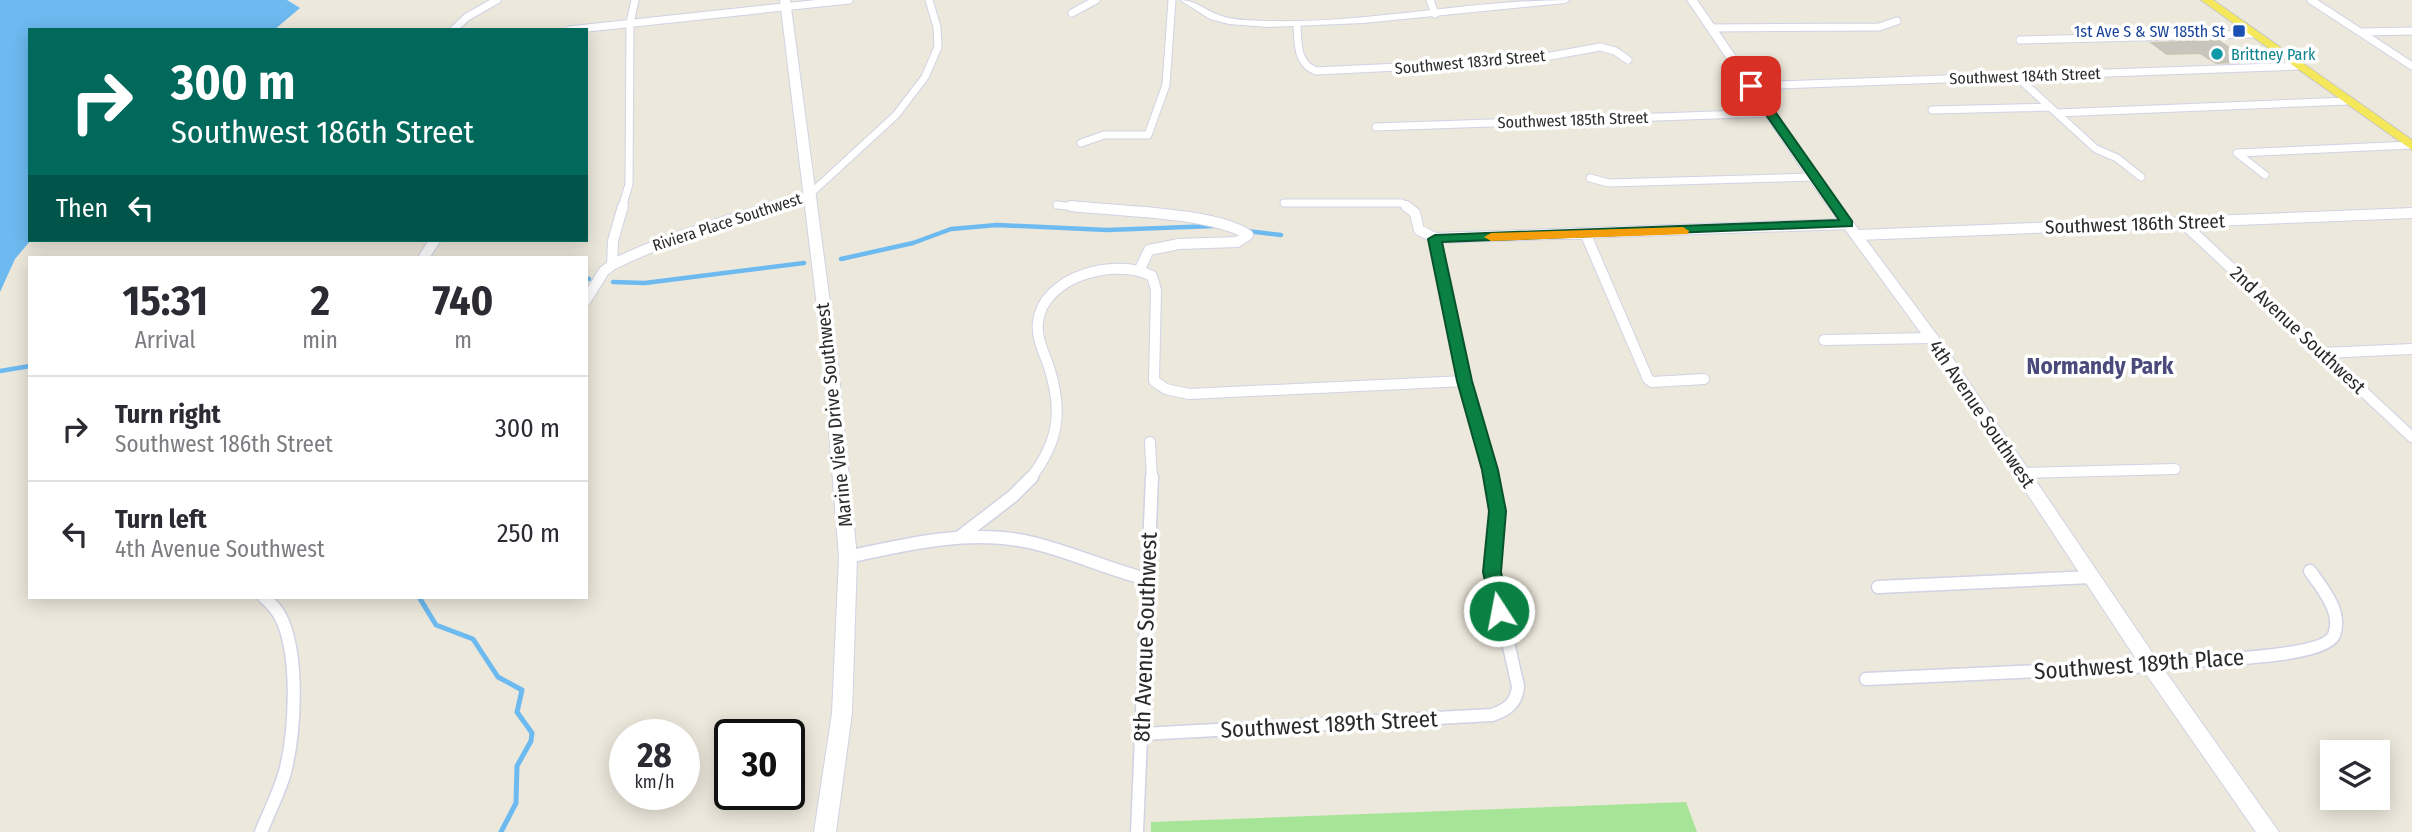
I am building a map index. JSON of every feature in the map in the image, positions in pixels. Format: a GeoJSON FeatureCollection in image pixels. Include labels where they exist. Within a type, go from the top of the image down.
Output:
{"type":"FeatureCollection","features":[{"type":"Feature","properties":{"kind":"main road"},"geometry":{"type":"LineString","coordinates":[[2206,0],[2412,146]]}},
{"type":"Feature","properties":{"kind":"street"},"geometry":{"type":"LineString","coordinates":[[455,28],[467,17],[497,0]]}},
{"type":"Feature","properties":{"kind":"street"},"geometry":{"type":"LineString","coordinates":[[588,297],[604,271],[612,265],[612,241],[629,184],[630,23],[635,0]]}},
{"type":"Feature","properties":{"kind":"street"},"geometry":{"type":"LineString","coordinates":[[586,28],[785,4],[849,0]]}},
{"type":"Feature","properties":{"kind":"street","name":"Riviera Place Southwest"},"geometry":{"type":"LineString","coordinates":[[612,265],[635,253],[686,234],[809,195],[896,115],[925,77],[938,47],[937,27],[929,0]]}},
{"type":"Feature","properties":{"kind":"street"},"geometry":{"type":"LineString","coordinates":[[1072,13],[1096,0]]}},
{"type":"Feature","properties":{"kind":"street"},"geometry":{"type":"LineString","coordinates":[[1081,144],[1104,135],[1147,135],[1163,102],[1167,74],[1166,33],[1172,0]]}},
{"type":"Feature","properties":{"kind":"street"},"geometry":{"type":"LineString","coordinates":[[1185,0],[1214,17],[1229,21],[1297,24],[1434,14],[1565,0]]}},
{"type":"Feature","properties":{"kind":"street"},"geometry":{"type":"LineString","coordinates":[[1430,0],[1434,14]]}},
{"type":"Feature","properties":{"kind":"street","name":"4th Avenue Southwest"},"geometry":{"type":"LineString","coordinates":[[1692,0],[1813,177],[1932,338],[2151,666],[2268,832]]}},
{"type":"Feature","properties":{"kind":"street"},"geometry":{"type":"LineString","coordinates":[[2311,0],[2412,66]]}},
{"type":"Feature","properties":{"kind":"street","name":"Marine View Drive Southwest"},"geometry":{"type":"LineString","coordinates":[[785,4],[830,356],[848,557],[842,713],[825,832]]}},
{"type":"Feature","properties":{"kind":"street"},"geometry":{"type":"LineString","coordinates":[[1711,28],[1857,28],[1879,27],[1897,21]]}},
{"type":"Feature","properties":{"kind":"street","name":"Southwest 183rd Street"},"geometry":{"type":"LineString","coordinates":[[1297,24],[1301,62],[1309,69],[1325,72],[1523,61],[1600,47],[1615,51],[1628,60]]}},
{"type":"Feature","properties":{"kind":"street"},"geometry":{"type":"LineString","coordinates":[[2363,32],[2412,31]]}},
{"type":"Feature","properties":{"kind":"street"},"geometry":{"type":"LineString","coordinates":[[2021,40],[2253,34]]}},
{"type":"Feature","properties":{"kind":"street","name":"Southwest 184th Street"},"geometry":{"type":"LineString","coordinates":[[1751,86],[2299,66]]}},
{"type":"Feature","properties":{"kind":"street"},"geometry":{"type":"LineString","coordinates":[[2016,76],[2096,149],[2117,158],[2141,177]]}},
{"type":"Feature","properties":{"kind":"street"},"geometry":{"type":"LineString","coordinates":[[2057,113],[2348,101]]}},
{"type":"Feature","properties":{"kind":"street"},"geometry":{"type":"LineString","coordinates":[[1932,110],[2049,107]]}},
{"type":"Feature","properties":{"kind":"street","name":"Southwest 185th Street"},"geometry":{"type":"LineString","coordinates":[[1376,127],[1770,113]]}},
{"type":"Feature","properties":{"kind":"street"},"geometry":{"type":"LineString","coordinates":[[2265,175],[2237,153],[2412,146]]}},
{"type":"Feature","properties":{"kind":"street"},"geometry":{"type":"LineString","coordinates":[[1590,178],[1609,183],[1813,177]]}},
{"type":"Feature","properties":{"kind":"street"},"geometry":{"type":"LineString","coordinates":[[961,536],[1032,480],[1046,459],[1057,429],[1057,401],[1037,330],[1037,318],[1042,307],[1059,288],[1099,272],[1140,269],[1152,276],[1156,290],[1154,381],[1160,387],[1189,394],[1465,381],[1435,239],[1418,232],[1415,227],[1415,213],[1402,203],[1284,203]]}},
{"type":"Feature","properties":{"kind":"street"},"geometry":{"type":"LineString","coordinates":[[1057,205],[1196,219],[1238,228],[1248,234],[1237,242],[1162,246],[1149,250],[1140,269]]}},
{"type":"Feature","properties":{"kind":"street","name":"Southwest 186th Street"},"geometry":{"type":"LineString","coordinates":[[1435,239],[2183,223],[2412,213]]}},
{"type":"Feature","properties":{"kind":"street","name":"2nd Avenue Southwest"},"geometry":{"type":"LineString","coordinates":[[2183,223],[2281,312],[2412,438]]}},
{"type":"Feature","properties":{"kind":"street"},"geometry":{"type":"LineString","coordinates":[[1586,235],[1648,379],[1652,382],[1704,379]]}},
{"type":"Feature","properties":{"kind":"street"},"geometry":{"type":"LineString","coordinates":[[1824,340],[1932,338]]}},
{"type":"Feature","properties":{"kind":"street"},"geometry":{"type":"LineString","coordinates":[[2322,353],[2412,349]]}},
{"type":"Feature","properties":{"kind":"street","name":"Southwest 189th Street"},"geometry":{"type":"LineString","coordinates":[[1142,734],[1492,715],[1504,711],[1512,704],[1518,695],[1518,686],[1492,572],[1498,511],[1490,470],[1465,381]]}},
{"type":"Feature","properties":{"kind":"street","name":"8th Avenue Southwest"},"geometry":{"type":"LineString","coordinates":[[1137,832],[1150,442]]}},
{"type":"Feature","properties":{"kind":"street"},"geometry":{"type":"LineString","coordinates":[[2022,473],[2175,469]]}},
{"type":"Feature","properties":{"kind":"street"},"geometry":{"type":"LineString","coordinates":[[848,557],[961,536],[1021,541],[1054,548],[1114,572],[1147,579]]}},
{"type":"Feature","properties":{"kind":"street","name":"Southwest 189th Place"},"geometry":{"type":"LineString","coordinates":[[1866,679],[2151,666],[2186,660],[2296,653],[2323,646],[2333,638],[2337,625],[2336,613],[2310,571]]}},
{"type":"Feature","properties":{"kind":"street"},"geometry":{"type":"LineString","coordinates":[[1878,587],[2091,577]]}},
{"type":"Feature","properties":{"kind":"street"},"geometry":{"type":"LineString","coordinates":[[261,832],[285,768],[291,701],[291,659],[286,629],[277,609],[266,599]]}},
{"type":"Feature","properties":{"kind":"green space"},"geometry":{"type":"Polygon","coordinates":[[[1686,802],[1697,832],[1151,832],[1151,822],[1686,802]]]}},
{"type":"Feature","properties":{"kind":"water"},"geometry":{"type":"Polygon","coordinates":[[[0,0],[287,0],[300,8],[276,28],[28,28],[29,242],[15,259],[0,292],[0,0]]]}},
{"type":"Feature","properties":{"kind":"building","name":"Brittney Park"},"geometry":{"type":"Polygon","coordinates":[[[2219,41],[2234,51],[2224,52],[2240,62],[2216,63],[2200,53],[2167,54],[2152,43],[2219,41]]]}},
{"type":"Feature","properties":{"kind":"waterway"},"geometry":{"type":"LineString","coordinates":[[841,259],[913,243],[951,229],[997,225],[1107,230],[1214,226]]}},
{"type":"Feature","properties":{"kind":"waterway"},"geometry":{"type":"LineString","coordinates":[[1247,231],[1281,235]]}},
{"type":"Feature","properties":{"kind":"waterway"},"geometry":{"type":"LineString","coordinates":[[613,282],[645,283],[804,263]]}},
{"type":"Feature","properties":{"kind":"waterway"},"geometry":{"type":"LineString","coordinates":[[0,371],[28,366]]}},
{"type":"Feature","properties":{"kind":"waterway"},"geometry":{"type":"LineString","coordinates":[[420,599],[436,625],[473,639],[498,677],[522,690],[517,712],[532,733],[531,741],[517,766],[516,803],[501,832]]}},
{"type":"Feature","properties":{"kind":"slow traffic"},"geometry":{"type":"LineString","coordinates":[[1491,237],[1683,231]]}},
{"type":"Feature","properties":{"kind":"place","name":"1st Ave S & SW 185th St"},"geometry":{"type":"Point","coordinates":[2239,31]}},
{"type":"Feature","properties":{"kind":"place","name":"Brittney Park"},"geometry":{"type":"Point","coordinates":[2217,54]}},
{"type":"Feature","properties":{"kind":"district","name":"Normandy Park"},"geometry":{"type":"Point","coordinates":[2100,366]}},
{"type":"Feature","properties":{"kind":"route"},"geometry":{"type":"LineString","coordinates":[[1499,611],[1492,572],[1498,511],[1490,470],[1465,381],[1435,239],[1848,223],[1751,86]]}}]}
